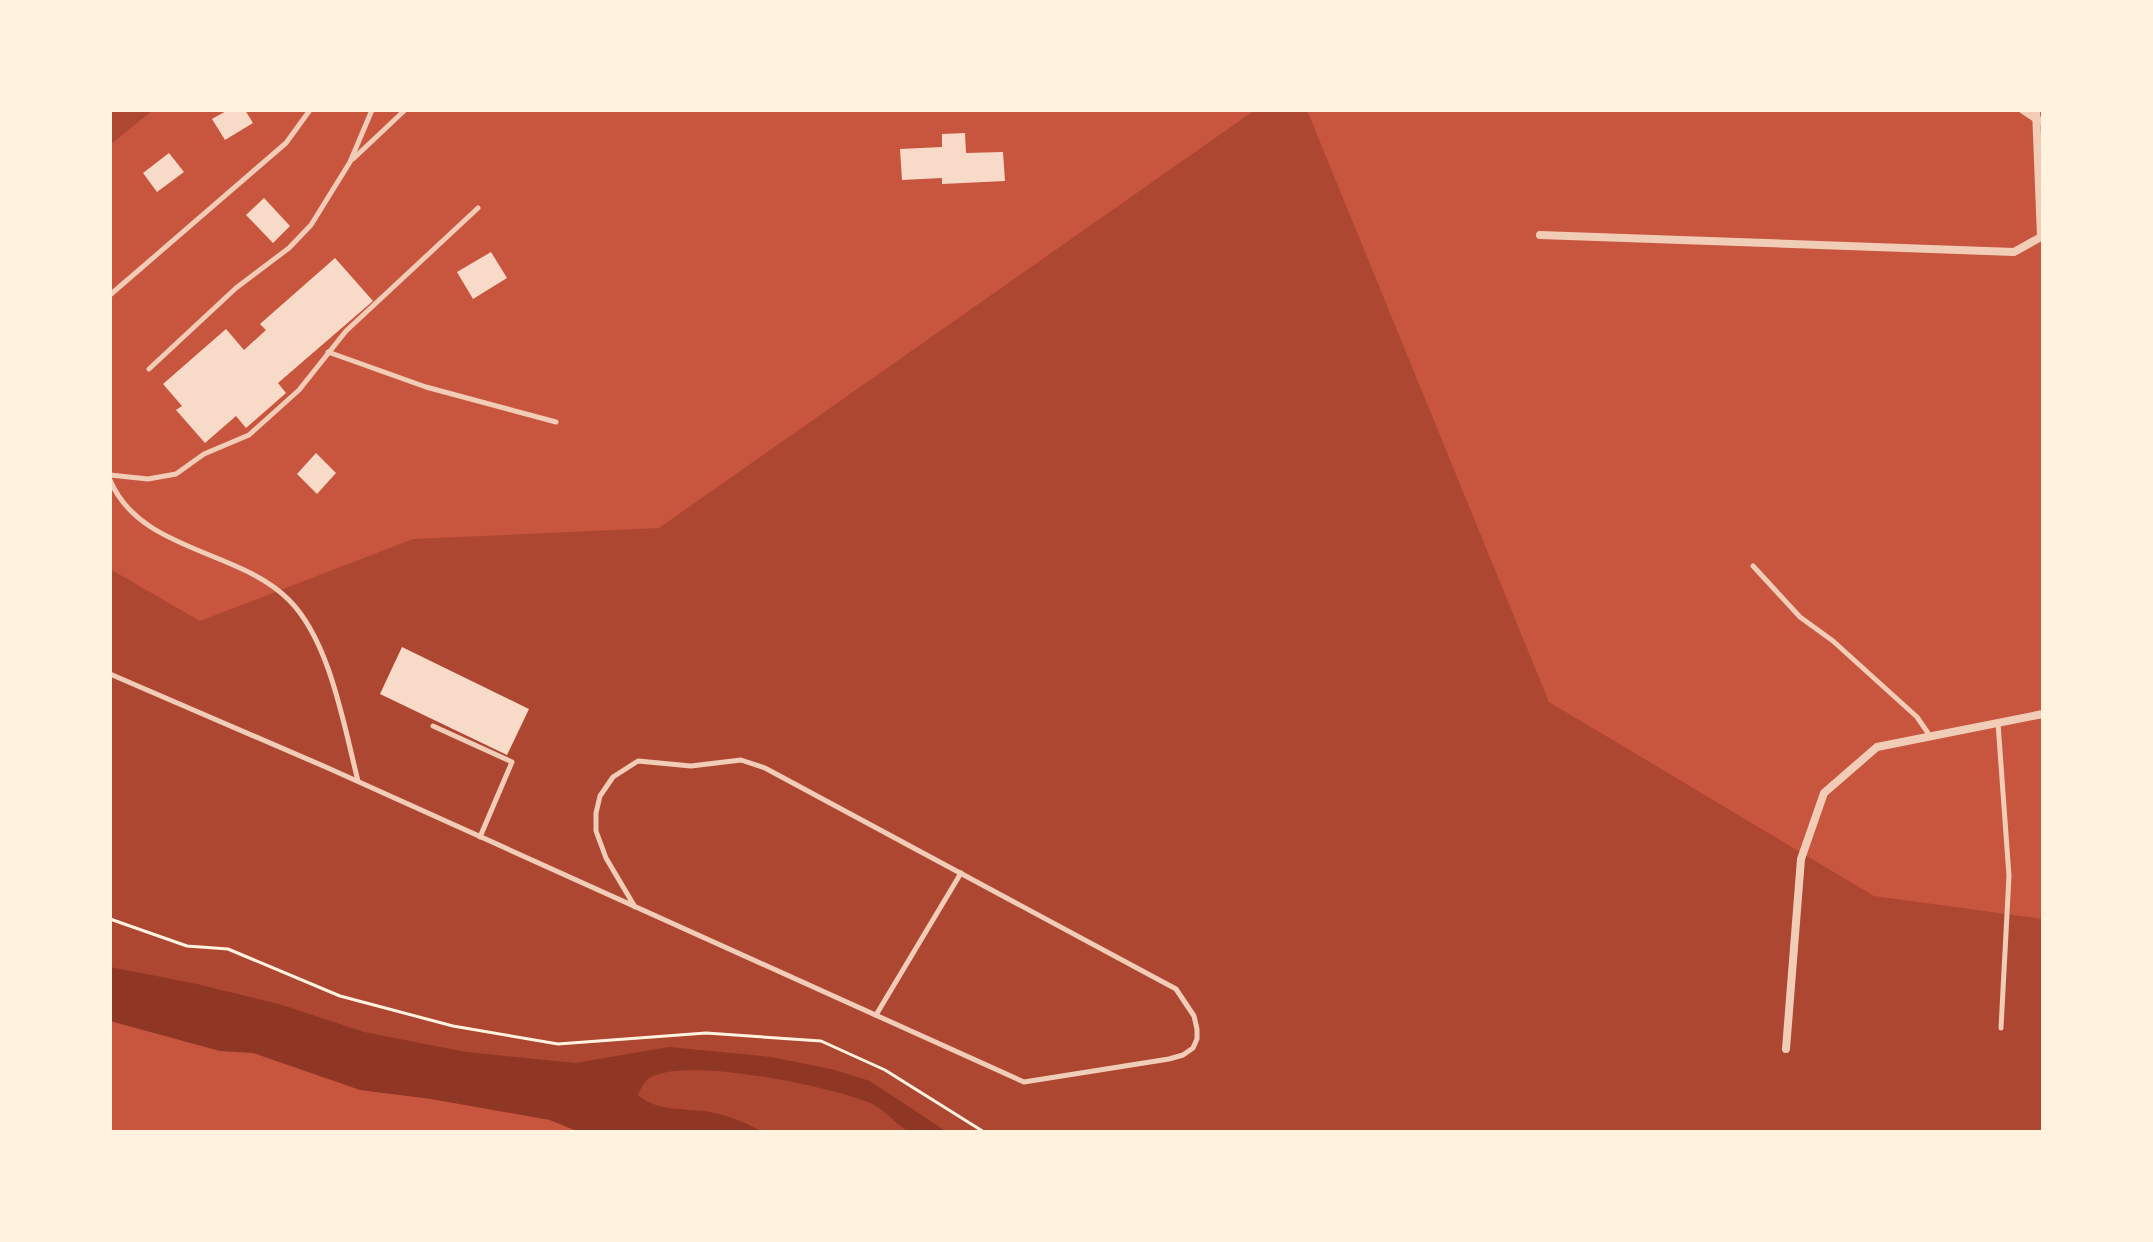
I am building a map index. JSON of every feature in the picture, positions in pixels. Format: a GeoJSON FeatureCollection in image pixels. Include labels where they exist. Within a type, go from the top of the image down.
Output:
{"type":"FeatureCollection","features":[{"type":"Feature","properties":{"kind":"street"},"geometry":{"type":"LineString","coordinates":[[1540,235],[2014,252],[2041,237],[2038,117],[2023,110]]}},
{"type":"Feature","properties":{"kind":"street"},"geometry":{"type":"LineString","coordinates":[[1786,1049],[1801,859],[1824,793],[1877,747],[2043,714]]}},
{"type":"Feature","properties":{"kind":"lane"},"geometry":{"type":"LineString","coordinates":[[110,295],[286,143],[310,110]]}},
{"type":"Feature","properties":{"kind":"lane"},"geometry":{"type":"LineString","coordinates":[[149,369],[236,288],[289,248],[311,225],[350,162],[372,110]]}},
{"type":"Feature","properties":{"kind":"lane"},"geometry":{"type":"LineString","coordinates":[[350,162],[405,110]]}},
{"type":"Feature","properties":{"kind":"lane"},"geometry":{"type":"LineString","coordinates":[[358,781],[337,701],[314,633],[290,601],[263,578],[177,542],[137,516],[116,495],[110,478],[148,479],[176,474],[204,454],[249,435],[299,390],[328,352],[405,274],[478,208]]}},
{"type":"Feature","properties":{"kind":"lane"},"geometry":{"type":"LineString","coordinates":[[328,352],[426,387],[556,422]]}},
{"type":"Feature","properties":{"kind":"lane"},"geometry":{"type":"LineString","coordinates":[[1753,566],[1800,617],[1833,641],[1917,717],[1931,737]]}},
{"type":"Feature","properties":{"kind":"lane"},"geometry":{"type":"LineString","coordinates":[[110,674],[358,781],[480,837],[635,907],[876,1015],[1024,1082],[1169,1059],[1193,1048],[1197,1039],[1194,1016],[1176,989],[765,768],[741,760],[691,766],[638,761],[613,777],[600,796],[596,831],[606,858],[635,907]]}},
{"type":"Feature","properties":{"kind":"lane"},"geometry":{"type":"LineString","coordinates":[[1998,723],[2009,876],[2001,1028]]}},
{"type":"Feature","properties":{"kind":"lane"},"geometry":{"type":"LineString","coordinates":[[433,726],[512,762],[480,837]]}},
{"type":"Feature","properties":{"kind":"lane"},"geometry":{"type":"LineString","coordinates":[[876,1015],[961,873]]}},
{"type":"Feature","properties":{"kind":"path"},"geometry":{"type":"LineString","coordinates":[[110,919],[187,946],[228,949],[340,996],[453,1026],[558,1044],[706,1033],[821,1041],[885,1070],[984,1132]]}},
{"type":"Feature","properties":{"kind":"shaded area"},"geometry":{"type":"Polygon","coordinates":[[[110,110],[153,110],[110,145],[110,110]]]}},
{"type":"Feature","properties":{"kind":"shaded area"},"geometry":{"type":"Polygon","coordinates":[[[1255,110],[1307,110],[1549,702],[1874,896],[2043,919],[2043,1132],[734,1132],[110,1007],[110,569],[200,621],[413,539],[659,528],[1255,110]]]}},
{"type":"Feature","properties":{"kind":"shaded area"},"geometry":{"type":"Polygon","coordinates":[[[110,967],[282,1005],[364,1032],[466,1052],[575,1063],[669,1047],[771,1057],[831,1069],[870,1081],[947,1132],[910,1132],[876,1106],[851,1096],[794,1082],[729,1072],[672,1071],[653,1076],[638,1095],[663,1107],[710,1112],[763,1132],[579,1132],[550,1120],[360,1090],[253,1053],[220,1051],[110,1021],[110,967]]]}},
{"type":"Feature","properties":{"kind":"building"},"geometry":{"type":"Polygon","coordinates":[[[228,110],[245,110],[253,123],[225,140],[212,119],[228,110]]]}},
{"type":"Feature","properties":{"kind":"building"},"geometry":{"type":"Polygon","coordinates":[[[965,133],[966,153],[1003,152],[1005,181],[942,184],[942,178],[902,180],[900,149],[942,147],[942,134],[965,133]]]}},
{"type":"Feature","properties":{"kind":"building"},"geometry":{"type":"Polygon","coordinates":[[[169,153],[184,172],[157,192],[143,173],[169,153]]]}},
{"type":"Feature","properties":{"kind":"building"},"geometry":{"type":"Polygon","coordinates":[[[264,198],[290,226],[273,243],[246,215],[264,198]]]}},
{"type":"Feature","properties":{"kind":"building"},"geometry":{"type":"Polygon","coordinates":[[[491,252],[507,278],[473,299],[457,272],[491,252]]]}},
{"type":"Feature","properties":{"kind":"building"},"geometry":{"type":"Polygon","coordinates":[[[335,258],[373,301],[278,383],[286,393],[246,428],[236,416],[205,443],[176,410],[182,406],[163,384],[226,329],[244,350],[266,330],[260,324],[335,258]]]}},
{"type":"Feature","properties":{"kind":"building"},"geometry":{"type":"Polygon","coordinates":[[[316,453],[336,473],[317,494],[297,474],[316,453]]]}},
{"type":"Feature","properties":{"kind":"building"},"geometry":{"type":"Polygon","coordinates":[[[402,647],[529,709],[507,755],[380,694],[402,647]]]}}]}
